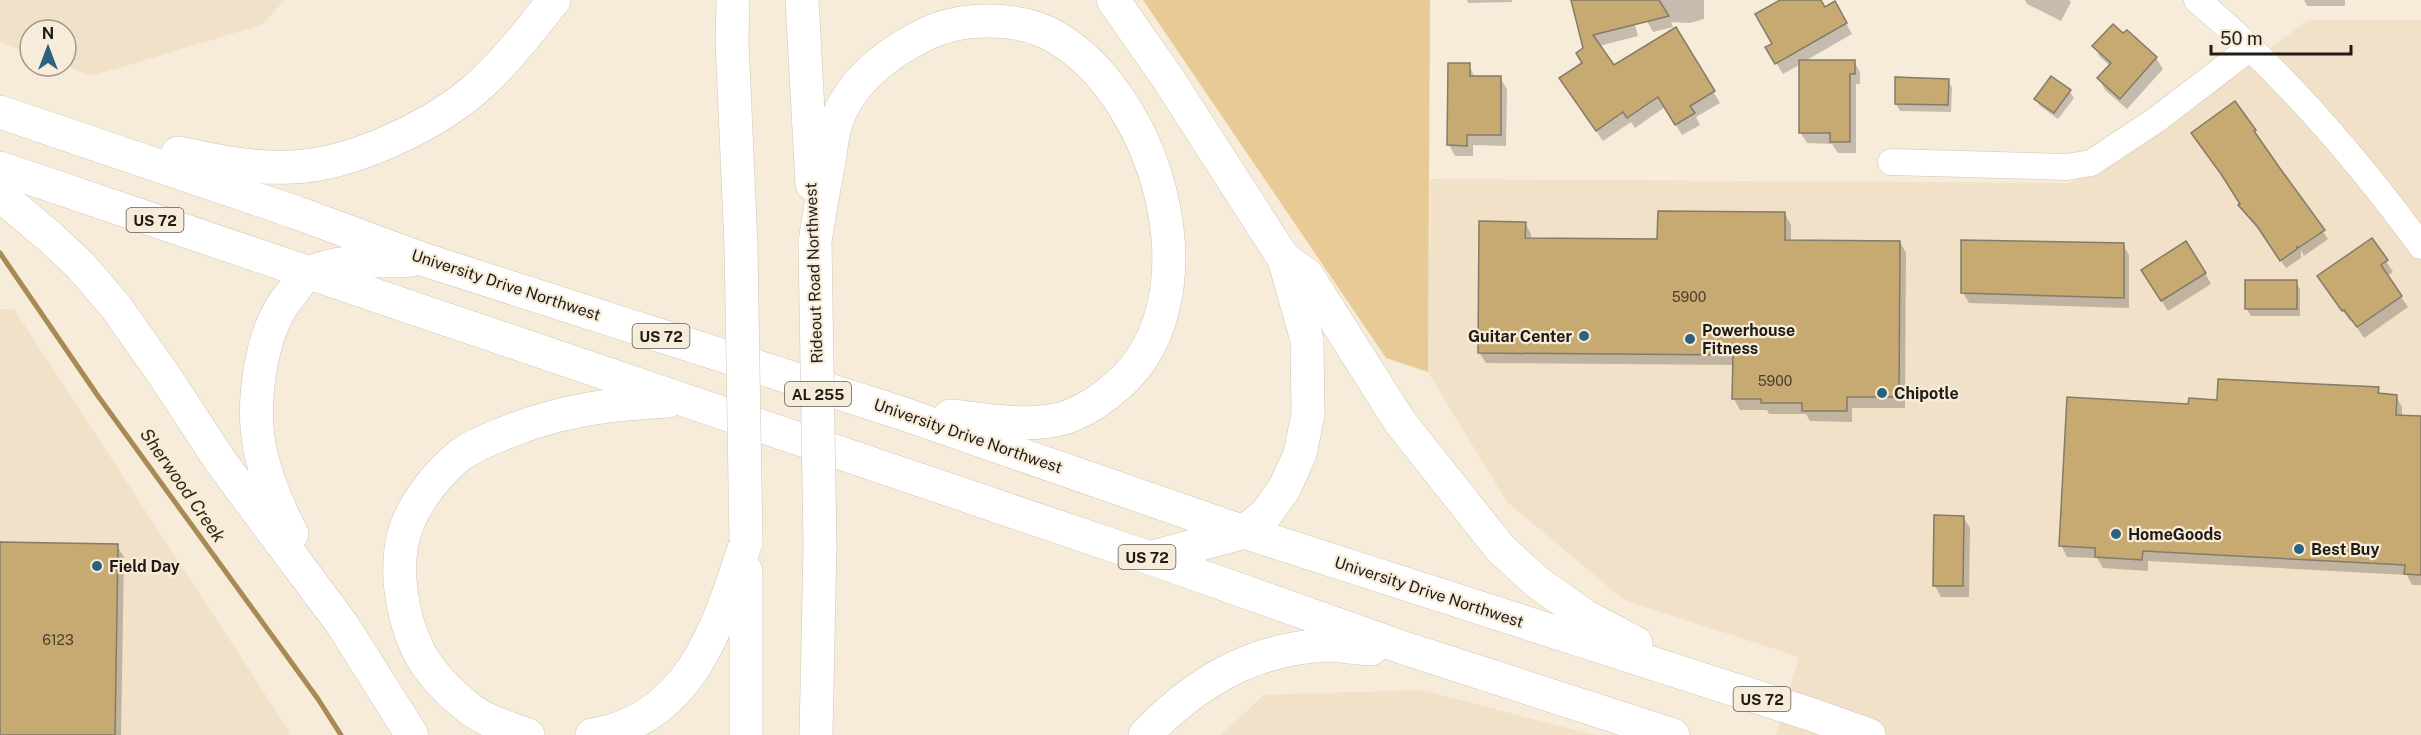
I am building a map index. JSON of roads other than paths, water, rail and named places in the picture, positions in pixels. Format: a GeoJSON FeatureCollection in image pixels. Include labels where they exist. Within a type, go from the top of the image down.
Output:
{"type":"FeatureCollection","features":[{"type":"Feature","properties":{"kind":"highway"},"geometry":{"type":"LineString","coordinates":[[0,112],[238,166],[292,167],[331,162],[389,142],[429,121],[480,85],[518,46],[554,0]]}},
{"type":"Feature","properties":{"kind":"highway"},"geometry":{"type":"LineString","coordinates":[[733,0],[732,41],[741,246],[746,542],[746,735]]}},
{"type":"Feature","properties":{"kind":"highway","name":"Rideout Road Northwest"},"geometry":{"type":"LineString","coordinates":[[802,0],[815,242],[820,546],[816,735]]}},
{"type":"Feature","properties":{"kind":"highway"},"geometry":{"type":"LineString","coordinates":[[1113,0],[1167,77],[1284,259],[1307,340],[1308,414],[1299,454],[1284,489],[1266,514],[1244,532],[1150,558]]}},
{"type":"Feature","properties":{"kind":"highway"},"geometry":{"type":"LineString","coordinates":[[815,242],[836,123],[852,92],[871,71],[898,48],[936,29],[969,21],[1024,24],[1035,28],[1056,38],[1087,60],[1126,109],[1149,157],[1166,216],[1170,255],[1167,292],[1159,321],[1140,360],[1122,383],[1093,405],[1058,420],[1019,424],[901,413]]}},
{"type":"Feature","properties":{"kind":"highway","name":"University Drive Northwest"},"geometry":{"type":"LineString","coordinates":[[0,112],[295,212],[422,259],[901,413],[1244,532],[1869,735]]}},
{"type":"Feature","properties":{"kind":"highway","name":"US 72"},"geometry":{"type":"LineString","coordinates":[[0,168],[1150,558],[1404,648],[1673,735]]}},
{"type":"Feature","properties":{"kind":"highway"},"geometry":{"type":"LineString","coordinates":[[0,195],[43,230],[81,266],[116,306],[221,462],[342,624]]}},
{"type":"Feature","properties":{"kind":"highway"},"geometry":{"type":"LineString","coordinates":[[412,735],[342,624],[274,497],[259,446],[258,378],[264,348],[277,312],[309,273],[337,265],[422,259]]}},
{"type":"Feature","properties":{"kind":"highway"},"geometry":{"type":"LineString","coordinates":[[1284,259],[1307,275],[1400,422],[1500,548],[1537,582],[1585,615],[1712,683]]}},
{"type":"Feature","properties":{"kind":"highway"},"geometry":{"type":"LineString","coordinates":[[528,735],[500,725],[472,710],[441,682],[420,652],[406,617],[401,577],[401,552],[408,523],[440,472],[462,454],[493,438],[533,421],[575,411],[618,404],[684,400]]}},
{"type":"Feature","properties":{"kind":"highway"},"geometry":{"type":"LineString","coordinates":[[592,735],[611,732],[650,715],[680,687],[710,644],[746,542]]}},
{"type":"Feature","properties":{"kind":"highway"},"geometry":{"type":"LineString","coordinates":[[1145,735],[1196,690],[1219,674],[1254,658],[1288,649],[1328,645],[1370,650],[1404,648]]}},
{"type":"Feature","properties":{"kind":"street"},"geometry":{"type":"LineString","coordinates":[[2197,0],[2250,48],[2329,129],[2383,194],[2421,246]]}},
{"type":"Feature","properties":{"kind":"street"},"geometry":{"type":"LineString","coordinates":[[1891,162],[2067,167],[2091,162],[2156,120],[2250,48]]}},
{"type":"Feature","properties":{"kind":"waterway","name":"Sherwood Creek"},"geometry":{"type":"LineString","coordinates":[[0,253],[98,396],[318,699],[341,735]]}},
{"type":"Feature","properties":{"kind":"place","name":"Guitar Center"},"geometry":{"type":"Point","coordinates":[1584,336]}},
{"type":"Feature","properties":{"kind":"place","name":"Powerhouse Fitness"},"geometry":{"type":"Point","coordinates":[1690,339]}},
{"type":"Feature","properties":{"kind":"place","name":"Chipotle"},"geometry":{"type":"Point","coordinates":[1882,393]}},
{"type":"Feature","properties":{"kind":"place","name":"HomeGoods"},"geometry":{"type":"Point","coordinates":[2116,534]}},
{"type":"Feature","properties":{"kind":"place","name":"Best Buy"},"geometry":{"type":"Point","coordinates":[2299,549]}},
{"type":"Feature","properties":{"kind":"place","name":"Field Day"},"geometry":{"type":"Point","coordinates":[97,566]}}]}
